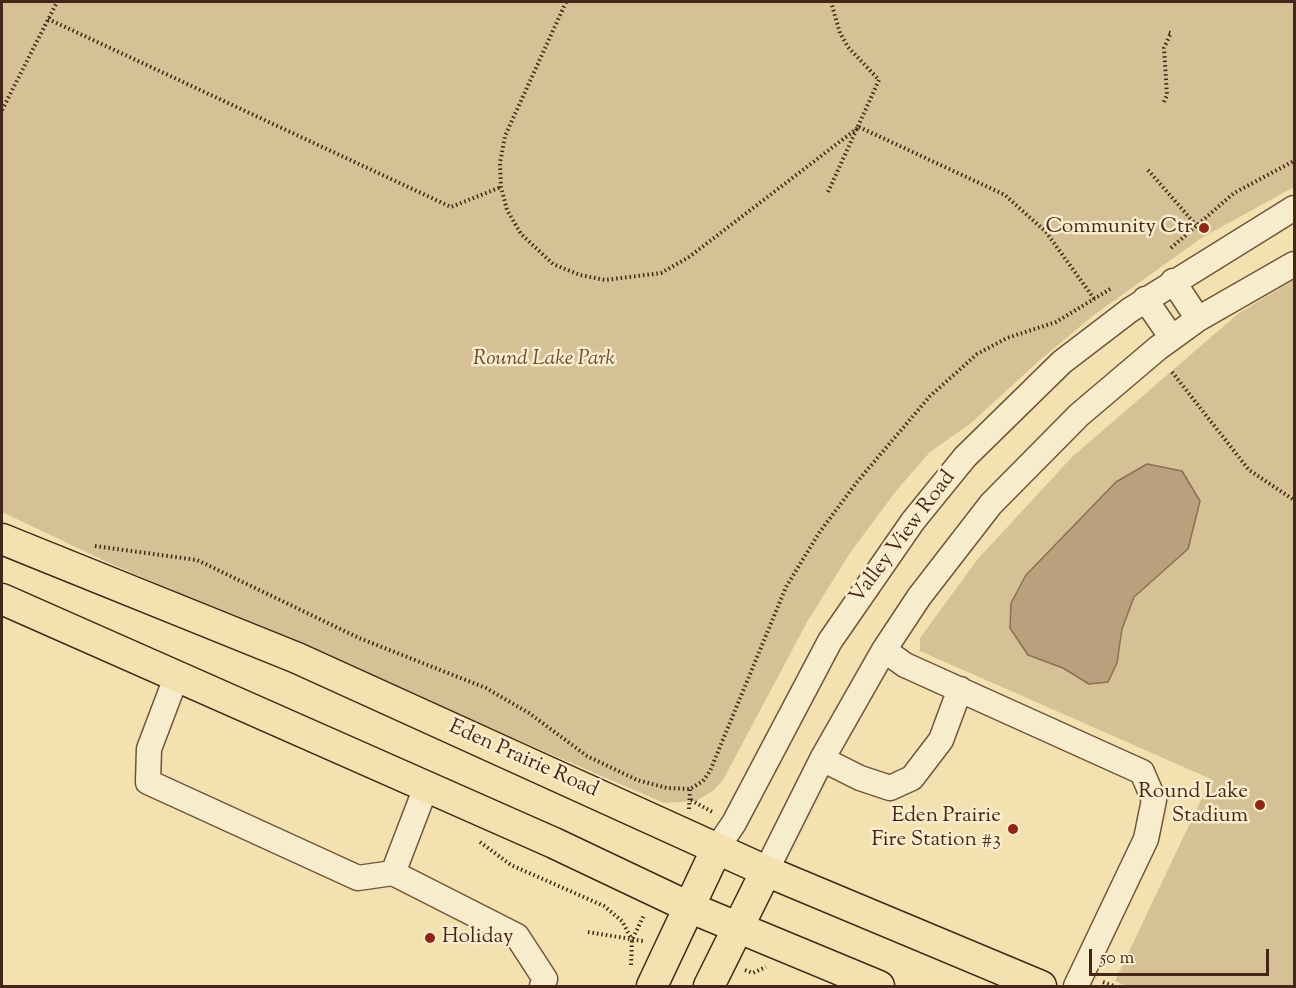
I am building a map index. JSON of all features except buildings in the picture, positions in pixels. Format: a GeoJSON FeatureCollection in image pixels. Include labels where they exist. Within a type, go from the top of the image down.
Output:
{"type":"FeatureCollection","features":[{"type":"Feature","properties":{"kind":"main road","name":"Eden Prairie Road"},"geometry":{"type":"LineString","coordinates":[[2,539],[297,658],[766,871],[1041,987]]}},
{"type":"Feature","properties":{"kind":"main road"},"geometry":{"type":"LineString","coordinates":[[2,599],[177,675],[564,848],[691,908],[738,927],[772,955],[879,987]]}},
{"type":"Feature","properties":{"kind":"main road","name":"Valley View Road"},"geometry":{"type":"LineString","coordinates":[[640,979],[691,908],[717,848]]}},
{"type":"Feature","properties":{"kind":"main road"},"geometry":{"type":"LineString","coordinates":[[709,987],[766,871]]}},
{"type":"Feature","properties":{"kind":"street","name":"Valley View Road"},"geometry":{"type":"LineString","coordinates":[[717,848],[830,641],[913,521],[965,457],[1062,362],[1145,299],[1294,208]]}},
{"type":"Feature","properties":{"kind":"street"},"geometry":{"type":"LineString","coordinates":[[766,871],[822,759],[884,650],[920,597],[991,504],[1079,415],[1172,338],[1198,319],[1294,264]]}},
{"type":"Feature","properties":{"kind":"street"},"geometry":{"type":"LineString","coordinates":[[1173,281],[1198,319]]}},
{"type":"Feature","properties":{"kind":"street"},"geometry":{"type":"LineString","coordinates":[[1145,299],[1172,338]]}},
{"type":"Feature","properties":{"kind":"street"},"geometry":{"type":"LineString","coordinates":[[884,650],[905,665],[1142,772],[1154,800],[1146,839],[1076,987]]}},
{"type":"Feature","properties":{"kind":"street"},"geometry":{"type":"LineString","coordinates":[[177,675],[149,749],[148,782],[358,878],[393,873],[517,936],[545,979],[543,987]]}},
{"type":"Feature","properties":{"kind":"street"},"geometry":{"type":"LineString","coordinates":[[822,759],[860,778],[890,788],[912,778],[940,740],[960,689]]}},
{"type":"Feature","properties":{"kind":"street"},"geometry":{"type":"LineString","coordinates":[[393,873],[426,787]]}},
{"type":"Feature","properties":{"kind":"path"},"geometry":{"type":"LineString","coordinates":[[2,110],[57,2]]}},
{"type":"Feature","properties":{"kind":"path"},"geometry":{"type":"LineString","coordinates":[[566,2],[506,136],[500,163],[501,187],[507,210],[521,234],[553,264],[580,275],[605,280],[641,278],[661,273],[689,257],[859,127]]}},
{"type":"Feature","properties":{"kind":"path"},"geometry":{"type":"LineString","coordinates":[[828,192],[879,80],[848,47],[840,33],[831,2]]}},
{"type":"Feature","properties":{"kind":"path"},"geometry":{"type":"LineString","coordinates":[[48,19],[451,207],[501,187]]}},
{"type":"Feature","properties":{"kind":"path"},"geometry":{"type":"LineString","coordinates":[[1164,102],[1167,95],[1164,48],[1171,33],[1167,32]]}},
{"type":"Feature","properties":{"kind":"path"},"geometry":{"type":"LineString","coordinates":[[859,127],[1005,195],[1046,232],[1095,300]]}},
{"type":"Feature","properties":{"kind":"path"},"geometry":{"type":"LineString","coordinates":[[1171,248],[1234,193],[1294,161]]}},
{"type":"Feature","properties":{"kind":"path"},"geometry":{"type":"LineString","coordinates":[[1148,170],[1196,225]]}},
{"type":"Feature","properties":{"kind":"path"},"geometry":{"type":"LineString","coordinates":[[89,545],[197,560],[359,638],[486,688],[529,713],[587,756],[637,780],[667,788],[690,789],[703,782],[710,771],[786,587],[819,533],[857,482],[930,396],[977,354],[1007,338],[1056,322],[1112,288]]}},
{"type":"Feature","properties":{"kind":"path"},"geometry":{"type":"LineString","coordinates":[[1172,372],[1249,470],[1265,483],[1294,500]]}},
{"type":"Feature","properties":{"kind":"path"},"geometry":{"type":"LineString","coordinates":[[633,940],[640,979]]}},
{"type":"Feature","properties":{"kind":"green space","name":"Round Lake Park"},"geometry":{"type":"Polygon","coordinates":[[[2,2],[1294,2],[1294,187],[1203,237],[1094,315],[1040,360],[971,423],[930,452],[896,491],[850,553],[807,622],[723,780],[714,790],[696,801],[664,803],[107,562],[2,512],[2,2]]]}},
{"type":"Feature","properties":{"kind":"green space"},"geometry":{"type":"Polygon","coordinates":[[[1294,280],[1294,986],[1127,986],[1115,981],[1211,779],[920,651],[920,638],[977,560],[1072,457],[1239,313],[1294,280]]]}},
{"type":"Feature","properties":{"kind":"shaded area"},"geometry":{"type":"Polygon","coordinates":[[[1147,464],[1182,471],[1200,501],[1188,549],[1134,597],[1122,629],[1117,663],[1108,682],[1089,684],[1063,668],[1028,655],[1010,628],[1011,603],[1026,575],[1116,482],[1147,464]]]}},
{"type":"Feature","properties":{"kind":"place","name":"Community Ctr"},"geometry":{"type":"Point","coordinates":[1204,228]}},
{"type":"Feature","properties":{"kind":"place","name":"Round Lake Stadium"},"geometry":{"type":"Point","coordinates":[1260,805]}},
{"type":"Feature","properties":{"kind":"place","name":"Eden Prairie Fire Station #3"},"geometry":{"type":"Point","coordinates":[1013,829]}},
{"type":"Feature","properties":{"kind":"place","name":"Holiday"},"geometry":{"type":"Point","coordinates":[430,938]}}]}
